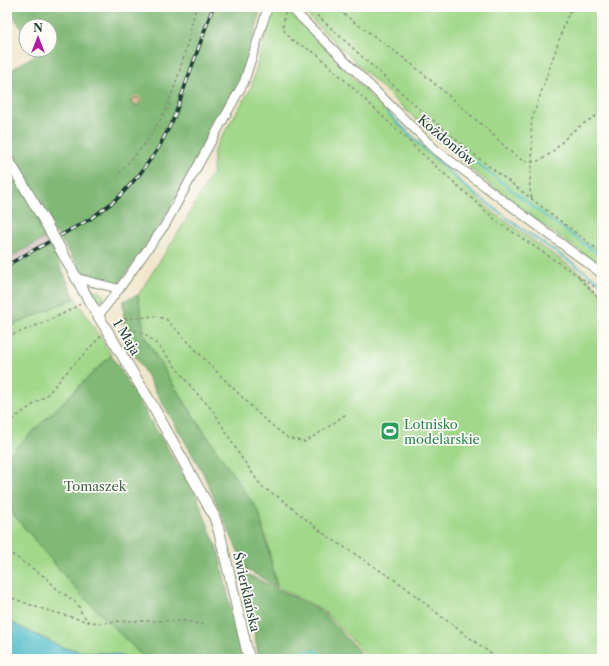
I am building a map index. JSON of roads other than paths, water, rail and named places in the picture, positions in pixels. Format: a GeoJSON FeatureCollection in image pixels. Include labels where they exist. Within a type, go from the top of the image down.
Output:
{"type":"FeatureCollection","features":[{"type":"Feature","properties":{"kind":"main road","name":"1 Maja"},"geometry":{"type":"LineString","coordinates":[[7,158],[88,299],[151,403],[209,507],[219,531]]}},
{"type":"Feature","properties":{"kind":"main road","name":"Świerklańska"},"geometry":{"type":"LineString","coordinates":[[219,531],[249,659]]}},
{"type":"Feature","properties":{"kind":"street"},"geometry":{"type":"LineString","coordinates":[[99,316],[165,225],[244,82],[268,7]]}},
{"type":"Feature","properties":{"kind":"street","name":"Kożdoniów"},"geometry":{"type":"LineString","coordinates":[[290,7],[436,150],[602,274]]}},
{"type":"Feature","properties":{"kind":"street"},"geometry":{"type":"LineString","coordinates":[[77,278],[119,289]]}},
{"type":"Feature","properties":{"kind":"water"},"geometry":{"type":"Polygon","coordinates":[[[7,619],[18,626],[64,648],[92,653],[109,653],[132,659],[15,659],[7,653],[7,619]]]}},
{"type":"Feature","properties":{"kind":"waterway"},"geometry":{"type":"LineString","coordinates":[[387,112],[465,186],[519,227],[602,283]]}},
{"type":"Feature","properties":{"kind":"waterway"},"geometry":{"type":"LineString","coordinates":[[432,128],[545,216],[602,256]]}},
{"type":"Feature","properties":{"kind":"waterway"},"geometry":{"type":"LineString","coordinates":[[266,657],[316,650],[326,659]]}},
{"type":"Feature","properties":{"kind":"railway"},"geometry":{"type":"LineString","coordinates":[[7,265],[90,219],[117,199],[139,175],[158,149],[173,120],[213,7]]}},
{"type":"Feature","properties":{"kind":"place","name":"Lotnisko modelarskie"},"geometry":{"type":"Point","coordinates":[390,431]}},
{"type":"Feature","properties":{"kind":"park label","name":"Tomaszek"},"geometry":{"type":"Point","coordinates":[95,486]}}]}
